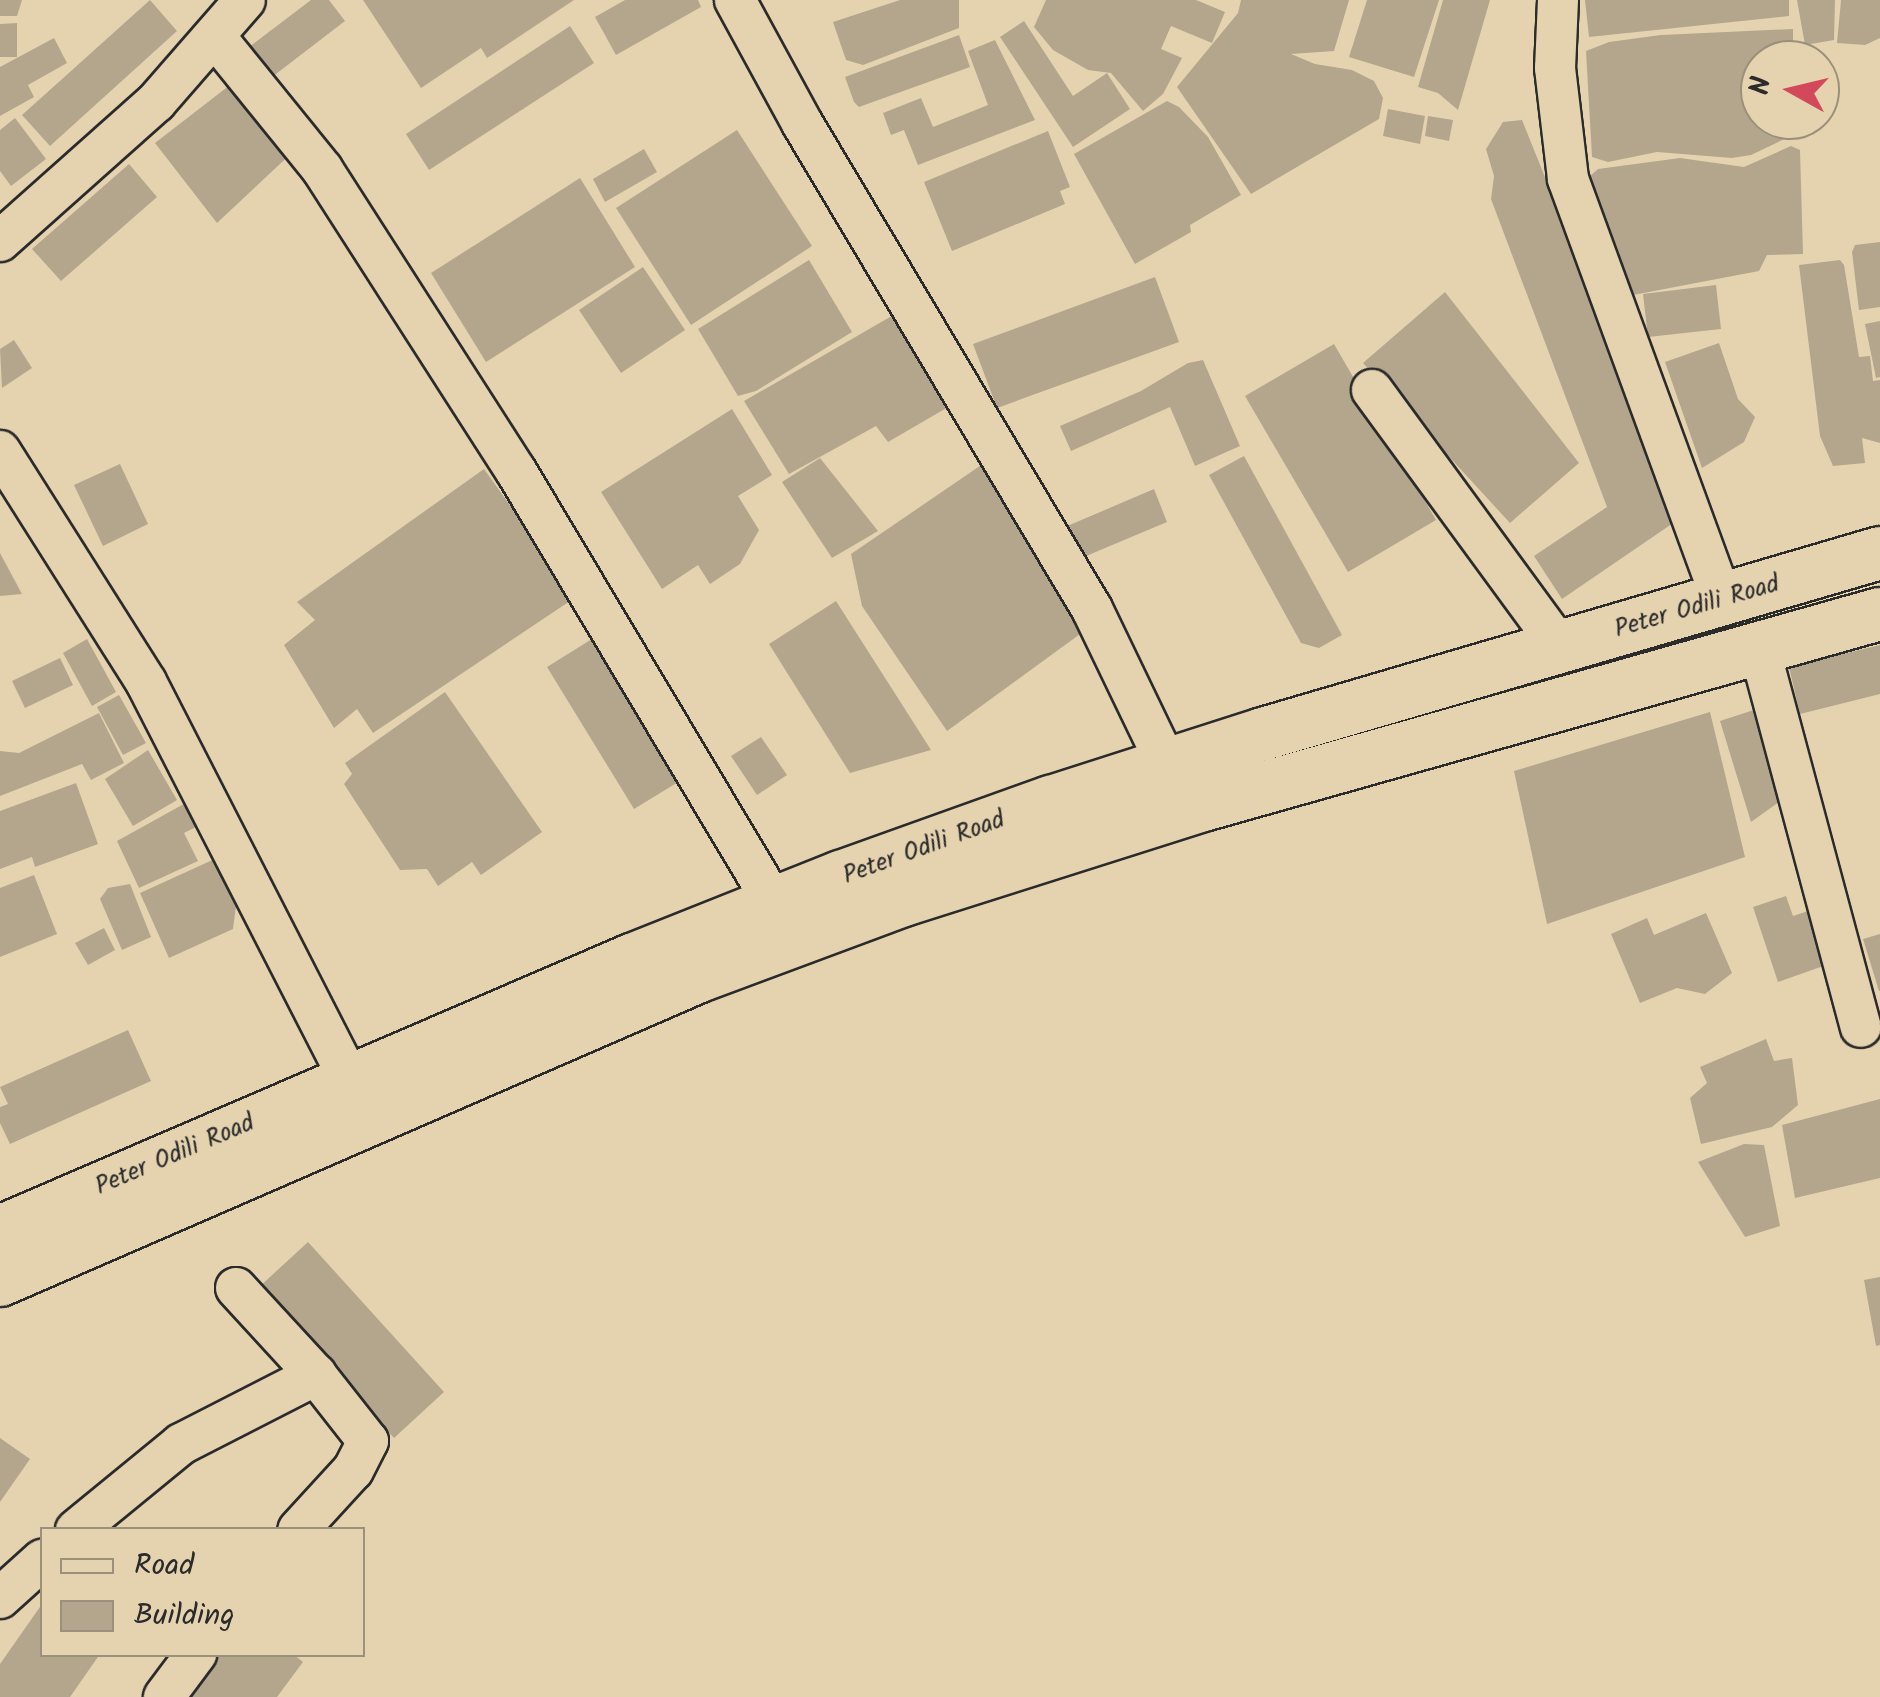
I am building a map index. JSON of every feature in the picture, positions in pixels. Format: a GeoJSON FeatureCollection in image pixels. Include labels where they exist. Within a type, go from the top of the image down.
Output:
{"type":"FeatureCollection","features":[{"type":"Feature","properties":{"kind":"main road","name":"Peter Odili Road"},"geometry":{"type":"LineString","coordinates":[[0,1232],[350,1080],[774,904],[1167,764],[1880,553]]}},
{"type":"Feature","properties":{"kind":"main road","name":"Peter Odili Road"},"geometry":{"type":"LineString","coordinates":[[0,1280],[698,976],[902,900],[1204,804],[1760,651],[1880,614]]}},
{"type":"Feature","properties":{"kind":"street"},"geometry":{"type":"LineString","coordinates":[[0,241],[156,102],[216,38],[245,0]]}},
{"type":"Feature","properties":{"kind":"street"},"geometry":{"type":"LineString","coordinates":[[736,0],[802,123],[1092,610],[1167,764]]}},
{"type":"Feature","properties":{"kind":"street"},"geometry":{"type":"LineString","coordinates":[[1558,0],[1556,68],[1568,179],[1722,600]]}},
{"type":"Feature","properties":{"kind":"street"},"geometry":{"type":"LineString","coordinates":[[216,38],[322,169],[516,470],[774,904]]}},
{"type":"Feature","properties":{"kind":"street"},"geometry":{"type":"LineString","coordinates":[[1372,390],[1560,646]]}},
{"type":"Feature","properties":{"kind":"street"},"geometry":{"type":"LineString","coordinates":[[0,451],[146,682],[350,1080]]}},
{"type":"Feature","properties":{"kind":"street"},"geometry":{"type":"LineString","coordinates":[[1760,651],[1861,1027]]}},
{"type":"Feature","properties":{"kind":"street"},"geometry":{"type":"LineString","coordinates":[[236,1288],[316,1375],[368,1441],[353,1470],[301,1527]]}},
{"type":"Feature","properties":{"kind":"street"},"geometry":{"type":"LineString","coordinates":[[80,1527],[181,1444],[316,1375]]}},
{"type":"Feature","properties":{"kind":"street"},"geometry":{"type":"LineString","coordinates":[[0,1598],[40,1562]]}},
{"type":"Feature","properties":{"kind":"street"},"geometry":{"type":"LineString","coordinates":[[164,1697],[194,1657]]}},
{"type":"Feature","properties":{"kind":"building"},"geometry":{"type":"Polygon","coordinates":[[[0,0],[22,0],[17,16],[0,16],[0,0]]]}},
{"type":"Feature","properties":{"kind":"building"},"geometry":{"type":"Polygon","coordinates":[[[150,0],[177,31],[50,146],[22,115],[150,0]]]}},
{"type":"Feature","properties":{"kind":"building"},"geometry":{"type":"Polygon","coordinates":[[[311,0],[329,0],[345,21],[272,77],[249,47],[311,0]]]}},
{"type":"Feature","properties":{"kind":"building"},"geometry":{"type":"Polygon","coordinates":[[[363,0],[574,0],[487,58],[481,48],[421,88],[363,0]]]}},
{"type":"Feature","properties":{"kind":"building"},"geometry":{"type":"Polygon","coordinates":[[[625,0],[698,0],[701,7],[616,55],[595,17],[625,0]]]}},
{"type":"Feature","properties":{"kind":"building"},"geometry":{"type":"Polygon","coordinates":[[[900,0],[959,0],[959,28],[863,65],[846,60],[833,22],[900,0]]]}},
{"type":"Feature","properties":{"kind":"building"},"geometry":{"type":"Polygon","coordinates":[[[1046,0],[1196,0],[1225,12],[1212,43],[1171,26],[1161,49],[1182,58],[1163,94],[1143,111],[1111,73],[1088,70],[1053,50],[1034,27],[1046,0]]]}},
{"type":"Feature","properties":{"kind":"building"},"geometry":{"type":"Polygon","coordinates":[[[1241,0],[1349,0],[1334,51],[1291,54],[1315,64],[1352,70],[1374,81],[1383,98],[1379,119],[1251,194],[1177,87],[1238,13],[1241,0]]]}},
{"type":"Feature","properties":{"kind":"building"},"geometry":{"type":"Polygon","coordinates":[[[1367,0],[1439,0],[1414,77],[1349,57],[1367,0]]]}},
{"type":"Feature","properties":{"kind":"building"},"geometry":{"type":"Polygon","coordinates":[[[1443,0],[1490,0],[1458,110],[1438,93],[1418,87],[1443,0]]]}},
{"type":"Feature","properties":{"kind":"building"},"geometry":{"type":"Polygon","coordinates":[[[1585,0],[1789,0],[1789,16],[1589,37],[1585,0]]]}},
{"type":"Feature","properties":{"kind":"building"},"geometry":{"type":"Polygon","coordinates":[[[1797,0],[1835,0],[1834,40],[1804,40],[1797,0]]]}},
{"type":"Feature","properties":{"kind":"building"},"geometry":{"type":"Polygon","coordinates":[[[1841,0],[1880,0],[1880,38],[1865,45],[1837,40],[1841,0]]]}},
{"type":"Feature","properties":{"kind":"building"},"geometry":{"type":"Polygon","coordinates":[[[1024,21],[1073,96],[1107,73],[1130,109],[1073,147],[1000,37],[1024,21]]]}},
{"type":"Feature","properties":{"kind":"building"},"geometry":{"type":"Polygon","coordinates":[[[17,23],[17,57],[0,57],[0,24],[17,23]]]}},
{"type":"Feature","properties":{"kind":"building"},"geometry":{"type":"Polygon","coordinates":[[[570,26],[594,63],[429,170],[406,134],[570,26]]]}},
{"type":"Feature","properties":{"kind":"building"},"geometry":{"type":"Polygon","coordinates":[[[1793,29],[1793,40],[1740,40],[1740,140],[1782,140],[1751,155],[1732,158],[1657,152],[1608,162],[1592,157],[1586,51],[1609,42],[1661,35],[1793,29]]]}},
{"type":"Feature","properties":{"kind":"building"},"geometry":{"type":"Polygon","coordinates":[[[959,35],[970,67],[859,107],[854,102],[845,77],[959,35]]]}},
{"type":"Feature","properties":{"kind":"building"},"geometry":{"type":"Polygon","coordinates":[[[54,38],[67,63],[28,85],[34,97],[0,116],[0,67],[54,38]]]}},
{"type":"Feature","properties":{"kind":"building"},"geometry":{"type":"Polygon","coordinates":[[[995,40],[1035,120],[918,165],[904,130],[891,135],[883,113],[921,98],[933,127],[988,105],[968,51],[995,40]]]}},
{"type":"Feature","properties":{"kind":"building"},"geometry":{"type":"Polygon","coordinates":[[[239,78],[296,149],[217,223],[155,143],[239,78]]]}},
{"type":"Feature","properties":{"kind":"building"},"geometry":{"type":"Polygon","coordinates":[[[1167,101],[1179,107],[1208,137],[1241,195],[1190,225],[1191,232],[1135,264],[1074,154],[1167,101]]]}},
{"type":"Feature","properties":{"kind":"building"},"geometry":{"type":"Polygon","coordinates":[[[1388,109],[1425,116],[1420,144],[1383,136],[1388,109]]]}},
{"type":"Feature","properties":{"kind":"building"},"geometry":{"type":"Polygon","coordinates":[[[1428,116],[1453,120],[1449,141],[1425,136],[1428,116]]]}},
{"type":"Feature","properties":{"kind":"building"},"geometry":{"type":"Polygon","coordinates":[[[15,118],[46,159],[11,186],[0,171],[0,130],[15,118]]]}},
{"type":"Feature","properties":{"kind":"building"},"geometry":{"type":"Polygon","coordinates":[[[1522,120],[1682,517],[1562,599],[1534,556],[1607,507],[1491,199],[1494,176],[1486,149],[1503,122],[1522,120]]]}},
{"type":"Feature","properties":{"kind":"building"},"geometry":{"type":"Polygon","coordinates":[[[737,130],[812,246],[691,325],[616,208],[737,130]]]}},
{"type":"Feature","properties":{"kind":"building"},"geometry":{"type":"Polygon","coordinates":[[[1048,131],[1070,187],[1060,191],[1065,204],[952,251],[924,182],[1048,131]]]}},
{"type":"Feature","properties":{"kind":"building"},"geometry":{"type":"Polygon","coordinates":[[[1791,146],[1800,150],[1803,254],[1767,255],[1759,271],[1612,299],[1589,177],[1598,169],[1680,158],[1744,167],[1791,146]]]}},
{"type":"Feature","properties":{"kind":"building"},"geometry":{"type":"Polygon","coordinates":[[[644,149],[657,172],[605,202],[593,179],[644,149]]]}},
{"type":"Feature","properties":{"kind":"building"},"geometry":{"type":"Polygon","coordinates":[[[129,164],[157,197],[61,281],[32,249],[129,164]]]}},
{"type":"Feature","properties":{"kind":"building"},"geometry":{"type":"Polygon","coordinates":[[[580,178],[635,267],[486,362],[431,273],[580,178]]]}},
{"type":"Feature","properties":{"kind":"building"},"geometry":{"type":"Polygon","coordinates":[[[1880,242],[1880,307],[1859,310],[1852,252],[1855,245],[1880,242]]]}},
{"type":"Feature","properties":{"kind":"building"},"geometry":{"type":"Polygon","coordinates":[[[809,260],[852,332],[756,391],[738,396],[698,329],[809,260]]]}},
{"type":"Feature","properties":{"kind":"building"},"geometry":{"type":"Polygon","coordinates":[[[1840,260],[1859,357],[1870,356],[1873,381],[1880,380],[1880,443],[1862,438],[1865,463],[1833,466],[1820,436],[1799,265],[1840,260]]]}},
{"type":"Feature","properties":{"kind":"building"},"geometry":{"type":"Polygon","coordinates":[[[643,267],[685,330],[621,373],[579,310],[643,267]]]}},
{"type":"Feature","properties":{"kind":"building"},"geometry":{"type":"Polygon","coordinates":[[[1155,277],[1179,342],[997,408],[973,344],[1155,277]]]}},
{"type":"Feature","properties":{"kind":"building"},"geometry":{"type":"Polygon","coordinates":[[[1716,285],[1721,329],[1648,337],[1643,294],[1716,285]]]}},
{"type":"Feature","properties":{"kind":"building"},"geometry":{"type":"Polygon","coordinates":[[[1445,292],[1579,463],[1510,523],[1363,363],[1445,292]]]}},
{"type":"Feature","properties":{"kind":"building"},"geometry":{"type":"Polygon","coordinates":[[[897,313],[950,406],[888,442],[876,426],[789,474],[744,401],[897,313]]]}},
{"type":"Feature","properties":{"kind":"building"},"geometry":{"type":"Polygon","coordinates":[[[1880,321],[1880,377],[1876,378],[1865,324],[1880,321]]]}},
{"type":"Feature","properties":{"kind":"building"},"geometry":{"type":"Polygon","coordinates":[[[14,340],[32,368],[2,388],[0,349],[14,340]]]}},
{"type":"Feature","properties":{"kind":"building"},"geometry":{"type":"Polygon","coordinates":[[[1719,343],[1738,399],[1755,417],[1744,442],[1702,468],[1665,362],[1719,343]]]}},
{"type":"Feature","properties":{"kind":"building"},"geometry":{"type":"Polygon","coordinates":[[[1334,344],[1436,520],[1348,572],[1245,396],[1334,344]]]}},
{"type":"Feature","properties":{"kind":"building"},"geometry":{"type":"Polygon","coordinates":[[[1203,360],[1240,446],[1195,466],[1170,407],[1071,451],[1060,426],[1141,391],[1188,363],[1203,360]]]}},
{"type":"Feature","properties":{"kind":"building"},"geometry":{"type":"Polygon","coordinates":[[[732,409],[772,475],[738,496],[759,530],[740,564],[710,584],[698,565],[662,589],[601,492],[732,409]]]}},
{"type":"Feature","properties":{"kind":"building"},"geometry":{"type":"Polygon","coordinates":[[[1244,456],[1342,635],[1319,648],[1301,643],[1209,475],[1244,456]]]}},
{"type":"Feature","properties":{"kind":"building"},"geometry":{"type":"Polygon","coordinates":[[[993,457],[1102,618],[947,731],[862,606],[851,554],[993,457]]]}},
{"type":"Feature","properties":{"kind":"building"},"geometry":{"type":"Polygon","coordinates":[[[820,458],[878,531],[832,558],[782,482],[820,458]]]}},
{"type":"Feature","properties":{"kind":"building"},"geometry":{"type":"Polygon","coordinates":[[[120,464],[148,524],[103,546],[74,485],[120,464]]]}},
{"type":"Feature","properties":{"kind":"building"},"geometry":{"type":"Polygon","coordinates":[[[484,469],[576,597],[373,733],[357,709],[334,728],[284,645],[315,620],[297,602],[484,469]]]}},
{"type":"Feature","properties":{"kind":"building"},"geometry":{"type":"Polygon","coordinates":[[[1154,489],[1167,522],[1079,559],[1065,527],[1154,489]]]}},
{"type":"Feature","properties":{"kind":"building"},"geometry":{"type":"Polygon","coordinates":[[[0,553],[22,594],[0,596],[0,553]]]}},
{"type":"Feature","properties":{"kind":"building"},"geometry":{"type":"Polygon","coordinates":[[[836,601],[931,750],[850,773],[769,644],[836,601]]]}},
{"type":"Feature","properties":{"kind":"building"},"geometry":{"type":"Polygon","coordinates":[[[600,634],[688,776],[634,809],[547,667],[600,634]]]}},
{"type":"Feature","properties":{"kind":"building"},"geometry":{"type":"Polygon","coordinates":[[[87,639],[116,692],[92,706],[63,653],[87,639]]]}},
{"type":"Feature","properties":{"kind":"building"},"geometry":{"type":"Polygon","coordinates":[[[1880,645],[1880,694],[1800,714],[1789,667],[1880,645]]]}},
{"type":"Feature","properties":{"kind":"building"},"geometry":{"type":"Polygon","coordinates":[[[60,658],[73,685],[25,708],[12,681],[60,658]]]}},
{"type":"Feature","properties":{"kind":"building"},"geometry":{"type":"Polygon","coordinates":[[[445,692],[542,832],[481,875],[472,862],[438,886],[427,869],[400,870],[344,784],[352,774],[345,763],[445,692]]]}},
{"type":"Feature","properties":{"kind":"building"},"geometry":{"type":"Polygon","coordinates":[[[119,695],[146,743],[123,755],[97,707],[119,695]]]}},
{"type":"Feature","properties":{"kind":"building"},"geometry":{"type":"Polygon","coordinates":[[[1760,708],[1786,797],[1751,822],[1720,721],[1760,708]]]}},
{"type":"Feature","properties":{"kind":"building"},"geometry":{"type":"Polygon","coordinates":[[[1710,712],[1745,857],[1547,924],[1514,771],[1710,712]]]}},
{"type":"Feature","properties":{"kind":"building"},"geometry":{"type":"Polygon","coordinates":[[[99,713],[124,763],[91,780],[82,764],[0,796],[0,751],[19,753],[99,713]]]}},
{"type":"Feature","properties":{"kind":"building"},"geometry":{"type":"Polygon","coordinates":[[[761,737],[787,775],[757,795],[731,756],[761,737]]]}},
{"type":"Feature","properties":{"kind":"building"},"geometry":{"type":"Polygon","coordinates":[[[148,750],[177,800],[133,826],[105,779],[148,750]]]}},
{"type":"Feature","properties":{"kind":"building"},"geometry":{"type":"Polygon","coordinates":[[[76,783],[98,844],[35,867],[32,857],[0,869],[0,811],[76,783]]]}},
{"type":"Feature","properties":{"kind":"building"},"geometry":{"type":"Polygon","coordinates":[[[191,800],[202,824],[184,833],[198,861],[139,888],[117,841],[191,800]]]}},
{"type":"Feature","properties":{"kind":"building"},"geometry":{"type":"Polygon","coordinates":[[[219,857],[237,898],[233,929],[169,958],[140,893],[219,857]]]}},
{"type":"Feature","properties":{"kind":"building"},"geometry":{"type":"Polygon","coordinates":[[[34,875],[57,934],[0,957],[0,888],[34,875]]]}},
{"type":"Feature","properties":{"kind":"building"},"geometry":{"type":"Polygon","coordinates":[[[130,884],[151,937],[122,950],[100,899],[108,888],[130,884]]]}},
{"type":"Feature","properties":{"kind":"building"},"geometry":{"type":"Polygon","coordinates":[[[1786,896],[1793,916],[1814,909],[1832,963],[1778,982],[1753,907],[1786,896]]]}},
{"type":"Feature","properties":{"kind":"building"},"geometry":{"type":"Polygon","coordinates":[[[1706,913],[1732,973],[1705,994],[1677,988],[1640,1003],[1611,934],[1647,918],[1654,935],[1706,913]]]}},
{"type":"Feature","properties":{"kind":"building"},"geometry":{"type":"Polygon","coordinates":[[[104,928],[115,950],[88,965],[75,943],[104,928]]]}},
{"type":"Feature","properties":{"kind":"building"},"geometry":{"type":"Polygon","coordinates":[[[1880,934],[1880,991],[1879,991],[1863,939],[1880,934]]]}},
{"type":"Feature","properties":{"kind":"building"},"geometry":{"type":"Polygon","coordinates":[[[128,1030],[151,1081],[10,1144],[0,1123],[0,1107],[8,1104],[0,1087],[128,1030]]]}},
{"type":"Feature","properties":{"kind":"building"},"geometry":{"type":"Polygon","coordinates":[[[1766,1039],[1774,1061],[1792,1058],[1798,1105],[1772,1127],[1701,1144],[1690,1098],[1707,1083],[1700,1067],[1766,1039]]]}},
{"type":"Feature","properties":{"kind":"building"},"geometry":{"type":"Polygon","coordinates":[[[1880,1099],[1880,1178],[1795,1198],[1782,1125],[1880,1099]]]}},
{"type":"Feature","properties":{"kind":"building"},"geometry":{"type":"Polygon","coordinates":[[[1744,1144],[1764,1145],[1780,1226],[1745,1237],[1698,1162],[1744,1144]]]}},
{"type":"Feature","properties":{"kind":"building"},"geometry":{"type":"Polygon","coordinates":[[[308,1242],[444,1392],[394,1438],[258,1288],[308,1242]]]}},
{"type":"Feature","properties":{"kind":"building"},"geometry":{"type":"Polygon","coordinates":[[[1880,1277],[1880,1345],[1876,1346],[1864,1280],[1880,1277]]]}},
{"type":"Feature","properties":{"kind":"building"},"geometry":{"type":"Polygon","coordinates":[[[0,1438],[30,1459],[0,1502],[0,1438]]]}},
{"type":"Feature","properties":{"kind":"building"},"geometry":{"type":"Polygon","coordinates":[[[40,1607],[40,1657],[98,1657],[70,1697],[0,1697],[0,1664],[40,1607]]]}},
{"type":"Feature","properties":{"kind":"building"},"geometry":{"type":"Polygon","coordinates":[[[210,1657],[297,1657],[303,1662],[277,1697],[181,1697],[210,1657]]]}}]}
